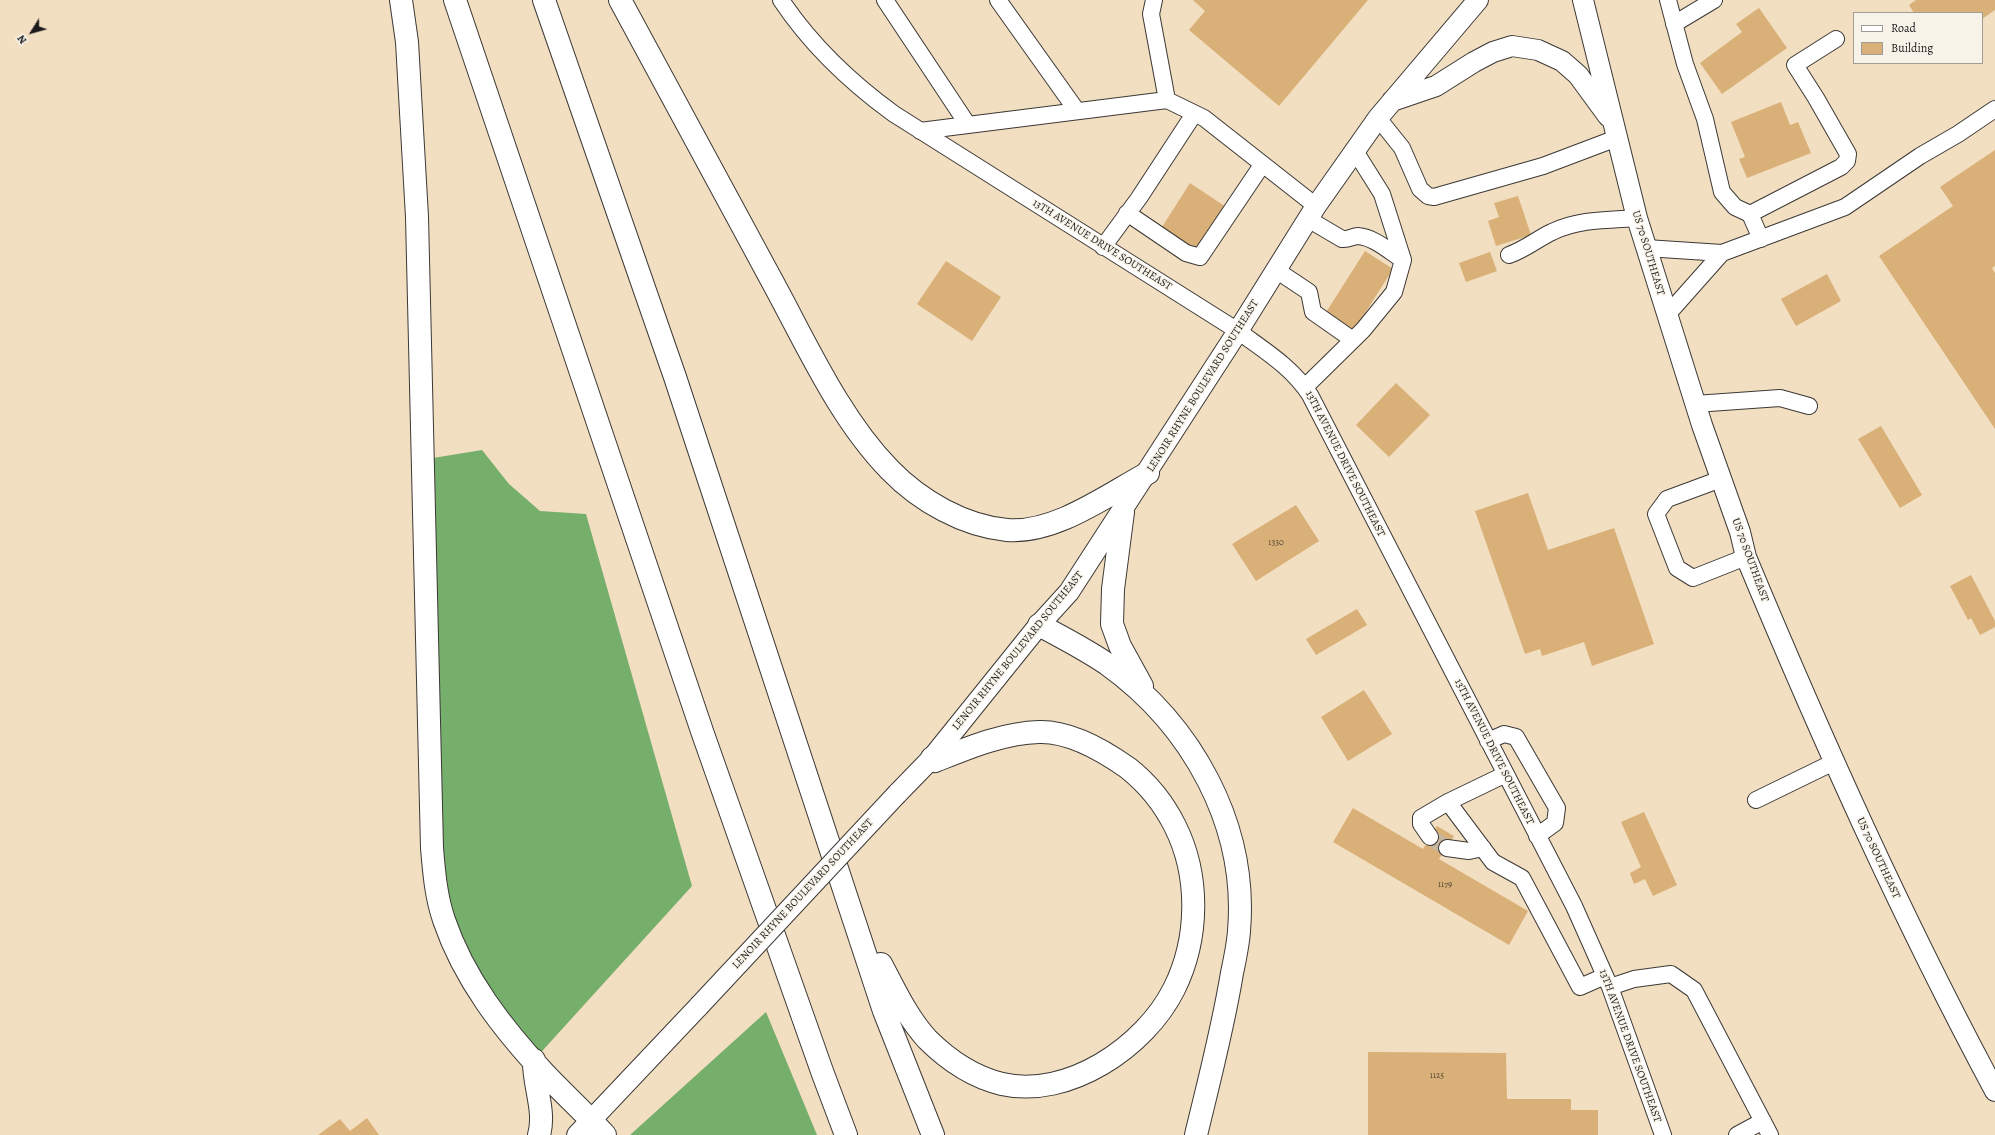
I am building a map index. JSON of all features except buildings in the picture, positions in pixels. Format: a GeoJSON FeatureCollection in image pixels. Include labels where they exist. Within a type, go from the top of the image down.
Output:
{"type":"FeatureCollection","features":[{"type":"Feature","properties":{"kind":"highway"},"geometry":{"type":"LineString","coordinates":[[401,0],[407,50],[417,216],[432,848],[434,877],[444,919],[460,959],[479,992],[496,1016],[591,1130]]}},
{"type":"Feature","properties":{"kind":"highway"},"geometry":{"type":"LineString","coordinates":[[455,0],[703,734],[815,1053],[846,1135]]}},
{"type":"Feature","properties":{"kind":"highway"},"geometry":{"type":"LineString","coordinates":[[544,0],[675,377],[772,667],[844,894],[884,1011],[933,1135]]}},
{"type":"Feature","properties":{"kind":"highway"},"geometry":{"type":"LineString","coordinates":[[620,0],[814,359],[851,422],[875,454],[906,486],[924,498],[961,517],[989,527],[1008,530],[1026,530],[1063,520],[1148,473]]}},
{"type":"Feature","properties":{"kind":"highway"},"geometry":{"type":"LineString","coordinates":[[1123,512],[1113,589],[1112,624],[1131,668],[1160,711],[1195,755],[1217,796],[1232,840],[1239,885],[1239,932],[1229,992],[1217,1051],[1196,1135]]}},
{"type":"Feature","properties":{"kind":"highway"},"geometry":{"type":"LineString","coordinates":[[1039,625],[1081,647],[1108,665],[1133,684],[1160,711]]}},
{"type":"Feature","properties":{"kind":"highway"},"geometry":{"type":"LineString","coordinates":[[844,894],[892,988],[912,1019],[927,1038],[945,1055],[962,1068],[986,1079],[1004,1084],[1031,1086],[1050,1083],[1081,1074],[1101,1065],[1127,1047],[1154,1020],[1169,999],[1185,963],[1190,937],[1193,899],[1191,875],[1181,839],[1170,817],[1155,795],[1134,773],[1110,756],[1084,742],[1055,734],[1040,732],[1013,736],[973,746],[935,762],[932,758]]}},
{"type":"Feature","properties":{"kind":"highway"},"geometry":{"type":"LineString","coordinates":[[534,1060],[534,1074],[539,1092],[539,1135]]}},
{"type":"Feature","properties":{"kind":"main road","name":"LENOIR RHYNE BOULEVARD SOUTHEAST"},"geometry":{"type":"LineString","coordinates":[[591,1130],[699,1006],[932,758],[1039,625],[1069,592],[1123,512],[1312,213],[1378,118],[1478,0]]}},
{"type":"Feature","properties":{"kind":"main road","name":"US 70 SOUTHEAST"},"geometry":{"type":"LineString","coordinates":[[1583,0],[1637,218],[1695,404],[1740,532],[1746,557],[1834,762],[1898,901],[1995,1091]]}},
{"type":"Feature","properties":{"kind":"main road"},"geometry":{"type":"LineString","coordinates":[[1392,101],[1436,86],[1474,62],[1493,52],[1512,46],[1538,50],[1562,61],[1578,75],[1616,132]]}},
{"type":"Feature","properties":{"kind":"street","name":"13TH AVENUE DRIVE SOUTHEAST"},"geometry":{"type":"LineString","coordinates":[[781,0],[806,33],[844,74],[873,99],[920,131],[1238,332],[1289,368],[1305,387],[1574,906],[1607,981],[1663,1135]]}},
{"type":"Feature","properties":{"kind":"street"},"geometry":{"type":"LineString","coordinates":[[885,0],[968,125]]}},
{"type":"Feature","properties":{"kind":"street"},"geometry":{"type":"LineString","coordinates":[[998,0],[1077,111]]}},
{"type":"Feature","properties":{"kind":"street"},"geometry":{"type":"LineString","coordinates":[[1154,0],[1151,14],[1167,100]]}},
{"type":"Feature","properties":{"kind":"street"},"geometry":{"type":"LineString","coordinates":[[1668,0],[1685,64],[1705,119],[1722,192],[1735,207],[1750,214],[1761,239]]}},
{"type":"Feature","properties":{"kind":"street"},"geometry":{"type":"LineString","coordinates":[[1674,24],[1714,0]]}},
{"type":"Feature","properties":{"kind":"street"},"geometry":{"type":"LineString","coordinates":[[1750,214],[1841,167],[1846,161],[1848,154],[1795,65],[1836,39]]}},
{"type":"Feature","properties":{"kind":"street"},"geometry":{"type":"LineString","coordinates":[[920,131],[1167,100],[1204,118],[1262,165],[1312,213],[1342,239],[1348,240],[1357,236],[1372,240],[1403,260]]}},
{"type":"Feature","properties":{"kind":"street"},"geometry":{"type":"LineString","coordinates":[[1646,248],[1722,253],[1845,207],[1920,156],[1995,109]]}},
{"type":"Feature","properties":{"kind":"street"},"geometry":{"type":"LineString","coordinates":[[1103,247],[1194,114]]}},
{"type":"Feature","properties":{"kind":"street"},"geometry":{"type":"LineString","coordinates":[[1378,118],[1405,154],[1420,189],[1428,196],[1434,197],[1550,163],[1616,132]]}},
{"type":"Feature","properties":{"kind":"street"},"geometry":{"type":"LineString","coordinates":[[1305,387],[1353,340],[1394,292],[1403,260],[1382,194],[1355,151]]}},
{"type":"Feature","properties":{"kind":"street"},"geometry":{"type":"LineString","coordinates":[[1127,213],[1186,253],[1200,257],[1262,165]]}},
{"type":"Feature","properties":{"kind":"street"},"geometry":{"type":"LineString","coordinates":[[1509,255],[1525,250],[1552,232],[1572,224],[1637,218]]}},
{"type":"Feature","properties":{"kind":"street"},"geometry":{"type":"LineString","coordinates":[[1667,315],[1722,253]]}},
{"type":"Feature","properties":{"kind":"street"},"geometry":{"type":"LineString","coordinates":[[1276,270],[1309,292],[1313,312],[1353,340]]}},
{"type":"Feature","properties":{"kind":"street"},"geometry":{"type":"LineString","coordinates":[[1695,404],[1780,398],[1809,406]]}},
{"type":"Feature","properties":{"kind":"street"},"geometry":{"type":"LineString","coordinates":[[1721,479],[1667,499],[1656,514],[1677,568],[1693,578],[1746,557]]}},
{"type":"Feature","properties":{"kind":"street"},"geometry":{"type":"LineString","coordinates":[[1488,740],[1504,734],[1516,737],[1557,808],[1555,823],[1537,836]]}},
{"type":"Feature","properties":{"kind":"street"},"geometry":{"type":"LineString","coordinates":[[1756,800],[1834,762]]}},
{"type":"Feature","properties":{"kind":"street"},"geometry":{"type":"LineString","coordinates":[[1430,837],[1421,824],[1421,818],[1448,802],[1506,774]]}},
{"type":"Feature","properties":{"kind":"street"},"geometry":{"type":"LineString","coordinates":[[1448,802],[1493,862],[1522,878],[1580,987],[1607,981],[1672,974],[1694,990],[1766,1128],[1737,1135]]}},
{"type":"Feature","properties":{"kind":"street"},"geometry":{"type":"LineString","coordinates":[[1447,848],[1468,851],[1483,848]]}},
{"type":"Feature","properties":{"kind":"green space"},"geometry":{"type":"Polygon","coordinates":[[[482,450],[509,484],[540,511],[586,514],[692,886],[534,1060],[460,959],[432,848],[433,458],[482,450]]]}},
{"type":"Feature","properties":{"kind":"green space"},"geometry":{"type":"Polygon","coordinates":[[[766,1012],[817,1135],[630,1135],[766,1012]]]}},
{"type":"Feature","properties":{"kind":"tunnel"},"geometry":{"type":"LineString","coordinates":[[1430,837],[1447,848]]}}]}
